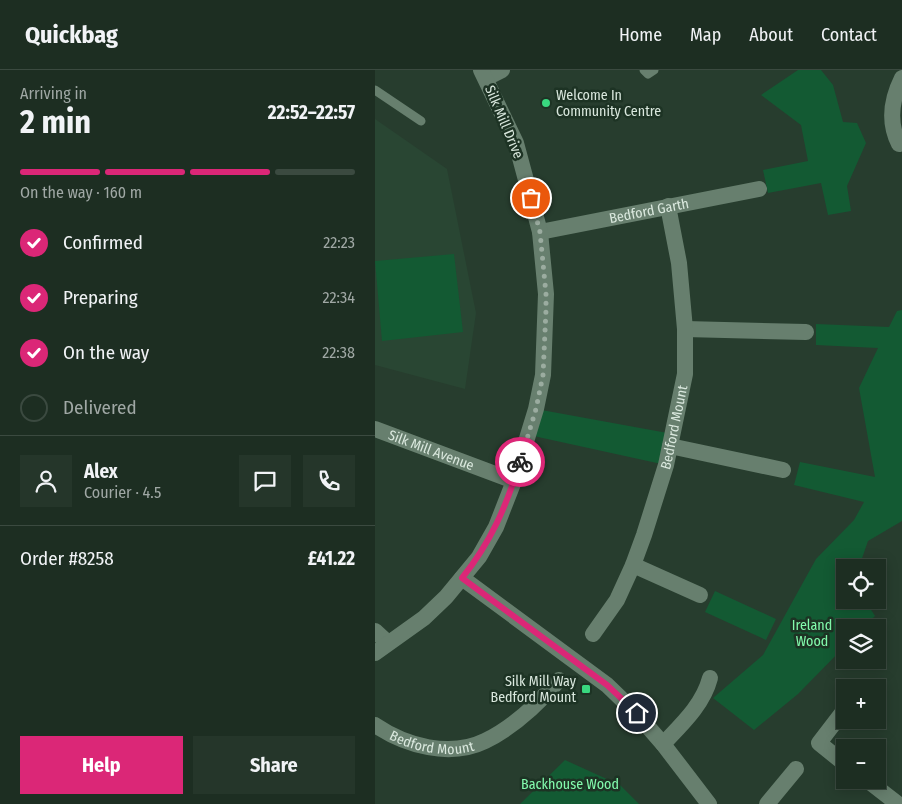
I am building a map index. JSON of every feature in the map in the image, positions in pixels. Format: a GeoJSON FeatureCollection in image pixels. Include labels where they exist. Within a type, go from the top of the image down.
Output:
{"type":"FeatureCollection","features":[{"type":"Feature","properties":{"kind":"street"},"geometry":{"type":"LineString","coordinates":[[484,74],[502,70]]}},
{"type":"Feature","properties":{"kind":"street","name":"Silk Mill Drive"},"geometry":{"type":"LineString","coordinates":[[375,653],[424,618],[446,598],[479,558],[496,528],[514,481],[536,409],[543,375],[546,294],[540,232],[516,144],[484,74]]}},
{"type":"Feature","properties":{"kind":"street"},"geometry":{"type":"LineString","coordinates":[[899,144],[893,132],[891,122],[897,89],[902,78]]}},
{"type":"Feature","properties":{"kind":"street","name":"Bedford Garth"},"geometry":{"type":"LineString","coordinates":[[540,232],[759,189]]}},
{"type":"Feature","properties":{"kind":"street","name":"Bedford Mount"},"geometry":{"type":"LineString","coordinates":[[593,634],[617,600],[633,565],[663,475],[685,374],[685,329],[679,264],[668,206]]}},
{"type":"Feature","properties":{"kind":"street"},"geometry":{"type":"LineString","coordinates":[[685,329],[806,332]]}},
{"type":"Feature","properties":{"kind":"street","name":"Silk Mill Avenue"},"geometry":{"type":"LineString","coordinates":[[375,429],[514,481]]}},
{"type":"Feature","properties":{"kind":"street"},"geometry":{"type":"LineString","coordinates":[[670,446],[783,470]]}},
{"type":"Feature","properties":{"kind":"street"},"geometry":{"type":"LineString","coordinates":[[633,565],[700,595]]}},
{"type":"Feature","properties":{"kind":"street"},"geometry":{"type":"LineString","coordinates":[[462,578],[607,685],[637,713],[709,804]]}},
{"type":"Feature","properties":{"kind":"street"},"geometry":{"type":"LineString","coordinates":[[375,631],[389,643]]}},
{"type":"Feature","properties":{"kind":"street"},"geometry":{"type":"LineString","coordinates":[[663,744],[691,714],[707,690],[710,678]]}},
{"type":"Feature","properties":{"kind":"street","name":"Bedford Mount"},"geometry":{"type":"LineString","coordinates":[[375,726],[412,744],[440,749],[464,748],[484,742],[512,724],[537,704],[559,680]]}},
{"type":"Feature","properties":{"kind":"street"},"geometry":{"type":"LineString","coordinates":[[836,722],[819,743],[836,757]]}},
{"type":"Feature","properties":{"kind":"street"},"geometry":{"type":"LineString","coordinates":[[767,804],[796,769]]}},
{"type":"Feature","properties":{"kind":"street"},"geometry":{"type":"LineString","coordinates":[[879,789],[898,804]]}},
{"type":"Feature","properties":{"kind":"lane"},"geometry":{"type":"LineString","coordinates":[[644,70],[648,74],[654,70]]}},
{"type":"Feature","properties":{"kind":"lane"},"geometry":{"type":"LineString","coordinates":[[375,90],[421,121]]}},
{"type":"Feature","properties":{"kind":"shaded area"},"geometry":{"type":"Polygon","coordinates":[[[375,119],[447,169],[476,313],[465,389],[375,365],[375,119]]]}},
{"type":"Feature","properties":{"kind":"green space"},"geometry":{"type":"Polygon","coordinates":[[[798,70],[821,70],[833,85],[843,122],[857,123],[866,143],[847,186],[851,211],[828,215],[821,183],[768,193],[763,170],[808,161],[801,125],[761,95],[798,70]]]}},
{"type":"Feature","properties":{"kind":"green space"},"geometry":{"type":"Polygon","coordinates":[[[454,254],[463,332],[382,341],[375,261],[454,254]]]}},
{"type":"Feature","properties":{"kind":"green space","name":"Ireland Wood"},"geometry":{"type":"Polygon","coordinates":[[[902,310],[902,521],[868,541],[862,559],[836,559],[836,609],[871,609],[875,616],[872,619],[836,619],[836,655],[798,694],[754,730],[713,698],[763,655],[816,559],[854,520],[864,502],[794,485],[800,462],[875,477],[859,388],[878,348],[816,345],[816,324],[889,327],[897,311],[902,310]]]}},
{"type":"Feature","properties":{"kind":"green space"},"geometry":{"type":"Polygon","coordinates":[[[536,409],[673,434],[666,465],[529,435],[536,409]]]}},
{"type":"Feature","properties":{"kind":"green space"},"geometry":{"type":"Polygon","coordinates":[[[715,591],[776,619],[766,640],[705,612],[715,591]]]}},
{"type":"Feature","properties":{"kind":"green space","name":"Backhouse Wood"},"geometry":{"type":"Polygon","coordinates":[[[565,760],[620,785],[639,804],[520,804],[565,760]]]}},
{"type":"Feature","properties":{"kind":"way so far"},"geometry":{"type":"LineString","coordinates":[[520,462],[536,409],[543,375],[546,310],[540,232],[531,198]]}},
{"type":"Feature","properties":{"kind":"place","name":"Welcome In Community Centre"},"geometry":{"type":"Point","coordinates":[546,103]}},
{"type":"Feature","properties":{"kind":"place","name":"Silk Mill Way Bedford Mount"},"geometry":{"type":"Point","coordinates":[586,689]}},
{"type":"Feature","properties":{"kind":"route"},"geometry":{"type":"LineString","coordinates":[[520,462],[496,528],[479,558],[462,578],[607,685],[637,713]]}}]}
